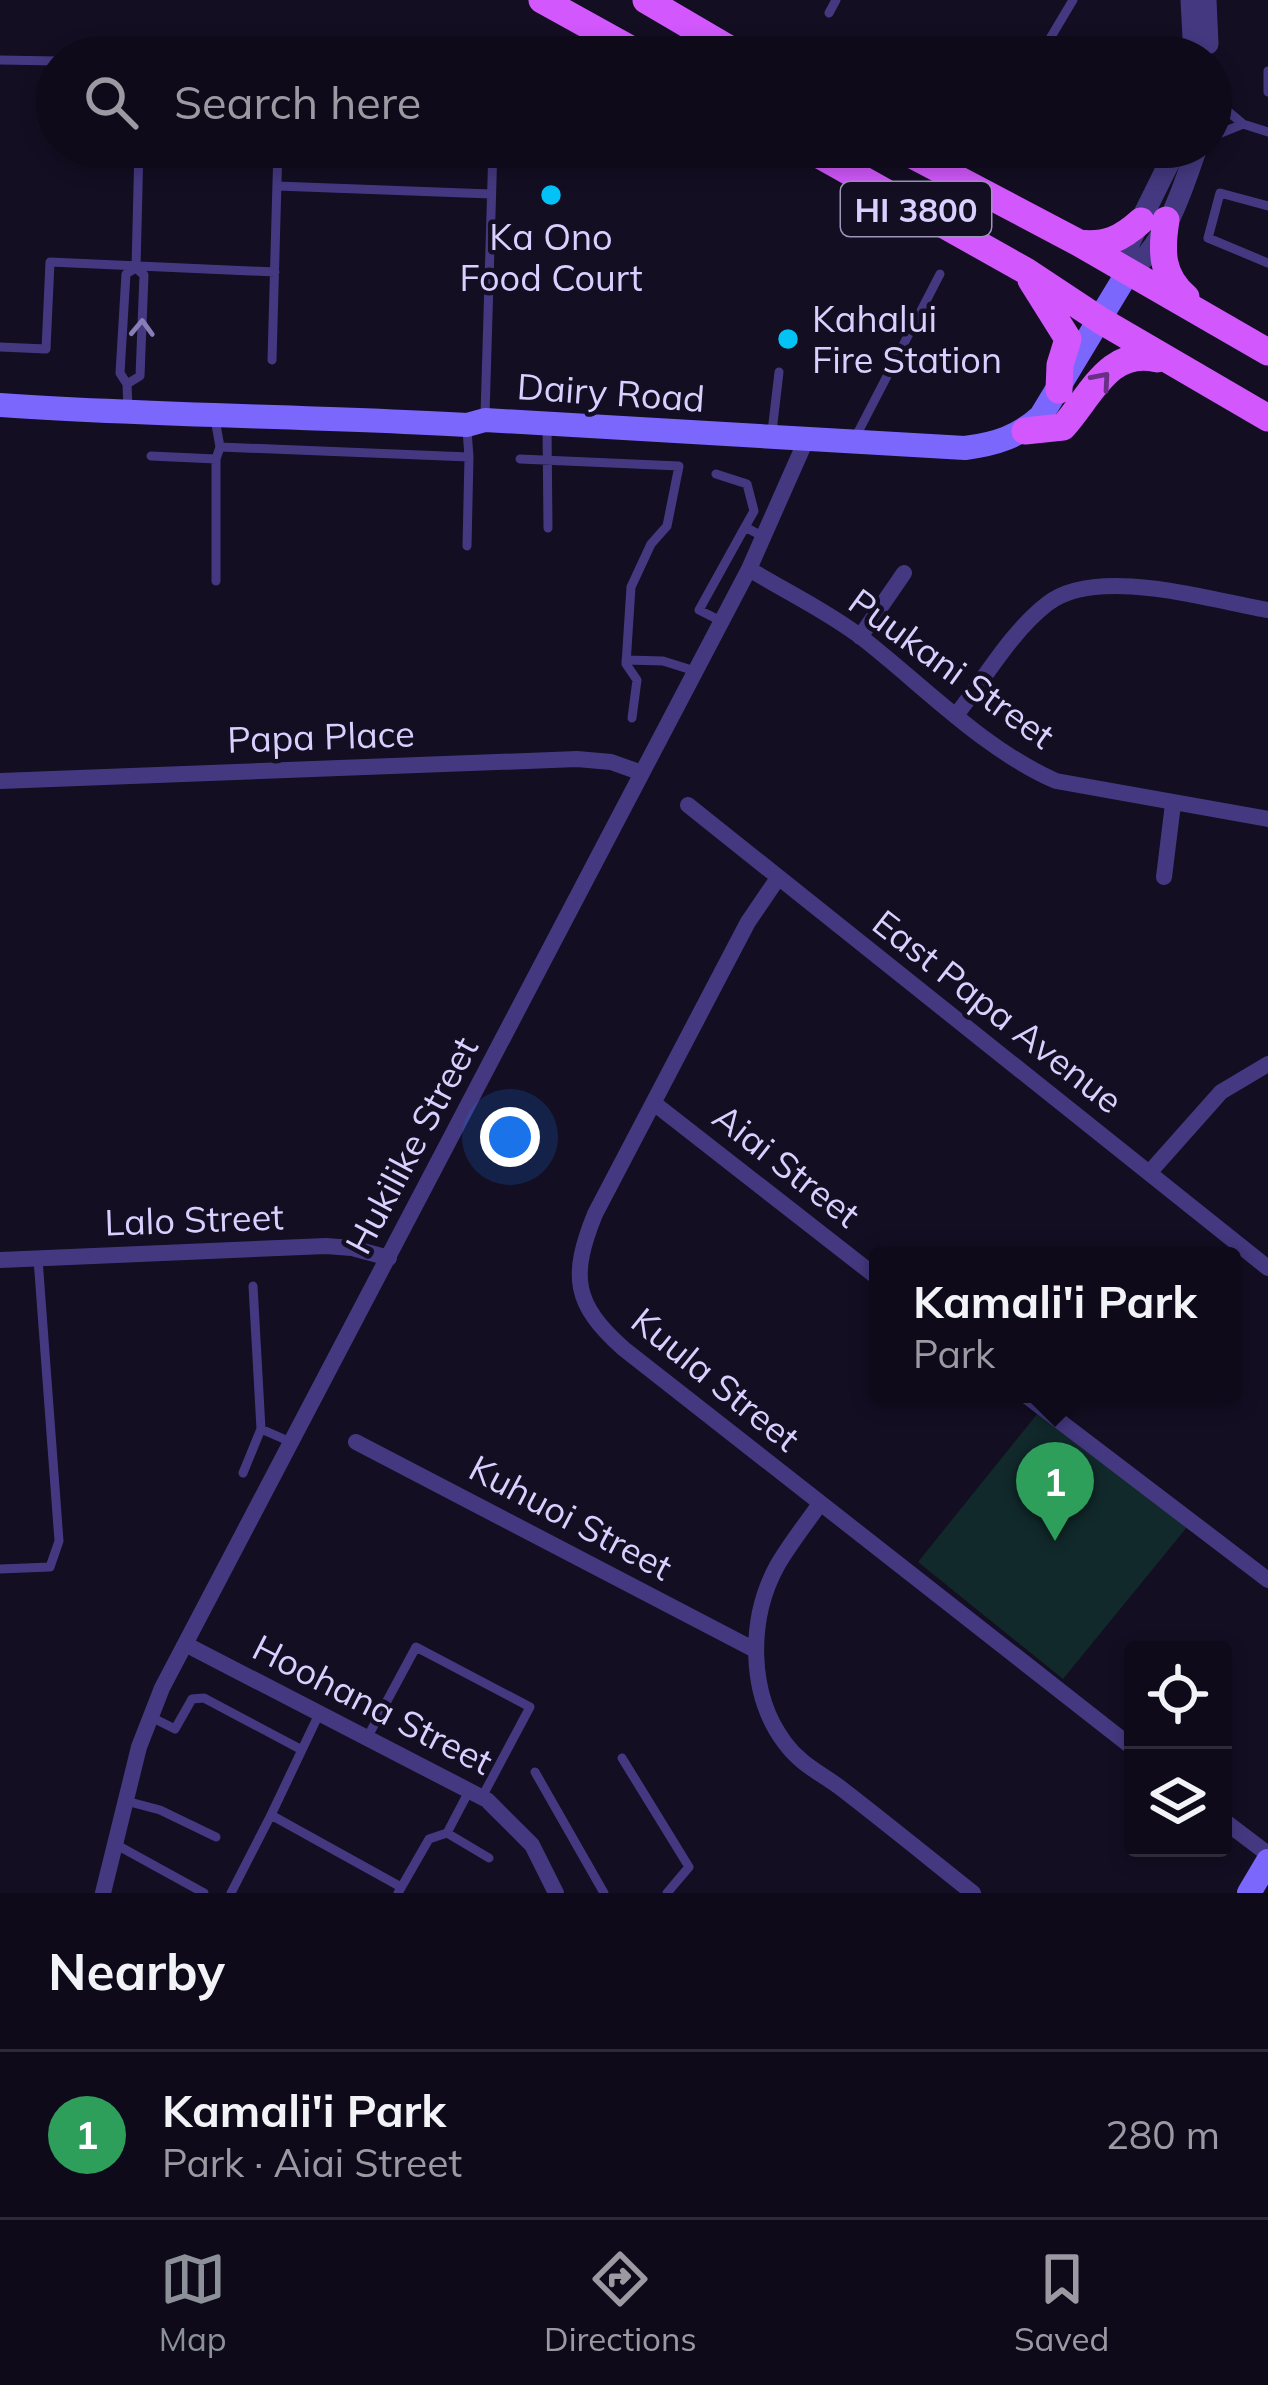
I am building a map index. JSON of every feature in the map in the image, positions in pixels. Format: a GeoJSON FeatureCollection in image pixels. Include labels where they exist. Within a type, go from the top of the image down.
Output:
{"type":"FeatureCollection","features":[{"type":"Feature","properties":{"kind":"main road"},"geometry":{"type":"LineString","coordinates":[[542,0],[607,36]]}},
{"type":"Feature","properties":{"kind":"main road"},"geometry":{"type":"LineString","coordinates":[[646,0],[707,36]]}},
{"type":"Feature","properties":{"kind":"main road","name":"HI 3800"},"geometry":{"type":"LineString","coordinates":[[842,168],[1026,271],[1100,320]]}},
{"type":"Feature","properties":{"kind":"main road","name":"HI 3800"},"geometry":{"type":"LineString","coordinates":[[937,168],[1128,272]]}},
{"type":"Feature","properties":{"kind":"main road"},"geometry":{"type":"LineString","coordinates":[[1079,243],[1100,245],[1154,221],[1169,278],[1212,320]]}},
{"type":"Feature","properties":{"kind":"main road"},"geometry":{"type":"LineString","coordinates":[[1026,271],[1068,339],[1059,390]]}},
{"type":"Feature","properties":{"kind":"main road"},"geometry":{"type":"LineString","coordinates":[[1025,431],[1059,390],[1128,272],[1268,352]]}},
{"type":"Feature","properties":{"kind":"main road"},"geometry":{"type":"LineString","coordinates":[[1100,320],[1268,418]]}},
{"type":"Feature","properties":{"kind":"main road"},"geometry":{"type":"LineString","coordinates":[[1025,431],[1063,427],[1106,372],[1127,357],[1155,358],[1189,373]]}},
{"type":"Feature","properties":{"kind":"main road","name":"Dairy Road"},"geometry":{"type":"LineString","coordinates":[[0,405],[965,448],[997,444],[1025,431]]}},
{"type":"Feature","properties":{"kind":"main road"},"geometry":{"type":"LineString","coordinates":[[1249,1893],[1268,1858]]}},
{"type":"Feature","properties":{"kind":"street"},"geometry":{"type":"LineString","coordinates":[[1191,0],[1193,36]]}},
{"type":"Feature","properties":{"kind":"street"},"geometry":{"type":"LineString","coordinates":[[1206,0],[1207,36]]}},
{"type":"Feature","properties":{"kind":"street"},"geometry":{"type":"LineString","coordinates":[[1128,272],[1145,261],[1170,168]]}},
{"type":"Feature","properties":{"kind":"street"},"geometry":{"type":"LineString","coordinates":[[1154,221],[1182,191],[1190,168]]}},
{"type":"Feature","properties":{"kind":"street","name":"Hukilike Street"},"geometry":{"type":"LineString","coordinates":[[103,1893],[149,1716],[749,569],[754,532],[807,438]]}},
{"type":"Feature","properties":{"kind":"street","name":"Puukani Street"},"geometry":{"type":"LineString","coordinates":[[749,569],[860,637],[1025,767],[1057,782],[1268,819]]}},
{"type":"Feature","properties":{"kind":"street"},"geometry":{"type":"LineString","coordinates":[[860,637],[904,572]]}},
{"type":"Feature","properties":{"kind":"street"},"geometry":{"type":"LineString","coordinates":[[957,714],[1033,619],[1048,603],[1073,590],[1099,586],[1148,590],[1268,610]]}},
{"type":"Feature","properties":{"kind":"street","name":"Papa Place"},"geometry":{"type":"LineString","coordinates":[[0,781],[578,759],[611,761],[642,773]]}},
{"type":"Feature","properties":{"kind":"street"},"geometry":{"type":"LineString","coordinates":[[1164,877],[1173,804]]}},
{"type":"Feature","properties":{"kind":"street","name":"East Papa Avenue"},"geometry":{"type":"LineString","coordinates":[[688,805],[1268,1268]]}},
{"type":"Feature","properties":{"kind":"street","name":"Kuula Street"},"geometry":{"type":"LineString","coordinates":[[778,878],[748,922],[586,1236],[578,1265],[586,1308],[624,1348],[819,1505],[1124,1741]]}},
{"type":"Feature","properties":{"kind":"street"},"geometry":{"type":"LineString","coordinates":[[1149,1173],[1221,1092],[1268,1064]]}},
{"type":"Feature","properties":{"kind":"street","name":"Aiai Street"},"geometry":{"type":"LineString","coordinates":[[655,1104],[869,1271]]}},
{"type":"Feature","properties":{"kind":"street","name":"Lalo Street"},"geometry":{"type":"LineString","coordinates":[[0,1260],[326,1246],[389,1258]]}},
{"type":"Feature","properties":{"kind":"street"},"geometry":{"type":"LineString","coordinates":[[1036,1403],[1268,1580]]}},
{"type":"Feature","properties":{"kind":"street","name":"Kuhuoi Street"},"geometry":{"type":"LineString","coordinates":[[356,1442],[755,1650]]}},
{"type":"Feature","properties":{"kind":"street"},"geometry":{"type":"LineString","coordinates":[[819,1505],[776,1568],[759,1620],[755,1650],[768,1714],[805,1767],[837,1785],[973,1893]]}},
{"type":"Feature","properties":{"kind":"street","name":"Hoohana Street"},"geometry":{"type":"LineString","coordinates":[[188,1645],[475,1794],[508,1817],[532,1845],[556,1893]]}},
{"type":"Feature","properties":{"kind":"street"},"geometry":{"type":"LineString","coordinates":[[1232,1828],[1268,1858]]}},
{"type":"Feature","properties":{"kind":"lane"},"geometry":{"type":"LineString","coordinates":[[829,13],[836,0]]}},
{"type":"Feature","properties":{"kind":"lane"},"geometry":{"type":"LineString","coordinates":[[1052,36],[1073,0]]}},
{"type":"Feature","properties":{"kind":"lane"},"geometry":{"type":"LineString","coordinates":[[0,60],[36,61]]}},
{"type":"Feature","properties":{"kind":"lane"},"geometry":{"type":"LineString","coordinates":[[1268,71],[1268,92]]}},
{"type":"Feature","properties":{"kind":"lane"},"geometry":{"type":"LineString","coordinates":[[1232,115],[1268,132]]}},
{"type":"Feature","properties":{"kind":"lane"},"geometry":{"type":"LineString","coordinates":[[1232,128],[1243,124]]}},
{"type":"Feature","properties":{"kind":"lane"},"geometry":{"type":"LineString","coordinates":[[128,384],[140,376],[144,275],[136,266],[139,168]]}},
{"type":"Feature","properties":{"kind":"lane"},"geometry":{"type":"LineString","coordinates":[[272,360],[277,168]]}},
{"type":"Feature","properties":{"kind":"lane"},"geometry":{"type":"LineString","coordinates":[[467,546],[469,457],[476,423],[492,168]]}},
{"type":"Feature","properties":{"kind":"lane"},"geometry":{"type":"LineString","coordinates":[[277,186],[491,194]]}},
{"type":"Feature","properties":{"kind":"lane"},"geometry":{"type":"LineString","coordinates":[[1268,206],[1220,193],[1208,238],[1268,263]]}},
{"type":"Feature","properties":{"kind":"lane"},"geometry":{"type":"LineString","coordinates":[[0,347],[46,349],[50,262],[274,272]]}},
{"type":"Feature","properties":{"kind":"lane"},"geometry":{"type":"LineString","coordinates":[[128,414],[128,384],[120,373],[126,274],[136,266]]}},
{"type":"Feature","properties":{"kind":"lane"},"geometry":{"type":"LineString","coordinates":[[854,441],[940,274]]}},
{"type":"Feature","properties":{"kind":"lane"},"geometry":{"type":"LineString","coordinates":[[772,438],[779,372]]}},
{"type":"Feature","properties":{"kind":"lane"},"geometry":{"type":"LineString","coordinates":[[214,414],[217,581]]}},
{"type":"Feature","properties":{"kind":"lane"},"geometry":{"type":"LineString","coordinates":[[357,418],[360,453]]}},
{"type":"Feature","properties":{"kind":"lane"},"geometry":{"type":"LineString","coordinates":[[547,426],[548,528]]}},
{"type":"Feature","properties":{"kind":"lane"},"geometry":{"type":"LineString","coordinates":[[632,718],[637,680],[626,660],[631,587],[651,544],[668,526],[684,434]]}},
{"type":"Feature","properties":{"kind":"lane"},"geometry":{"type":"LineString","coordinates":[[151,456],[360,453],[469,457]]}},
{"type":"Feature","properties":{"kind":"lane"},"geometry":{"type":"LineString","coordinates":[[520,459],[679,466]]}},
{"type":"Feature","properties":{"kind":"lane"},"geometry":{"type":"LineString","coordinates":[[716,474],[747,484],[754,511],[754,532],[699,610],[721,621]]}},
{"type":"Feature","properties":{"kind":"lane"},"geometry":{"type":"LineString","coordinates":[[626,660],[663,662],[695,671]]}},
{"type":"Feature","properties":{"kind":"lane"},"geometry":{"type":"LineString","coordinates":[[0,1569],[50,1567],[59,1541],[38,1258]]}},
{"type":"Feature","properties":{"kind":"lane"},"geometry":{"type":"LineString","coordinates":[[243,1472],[261,1429],[254,1286]]}},
{"type":"Feature","properties":{"kind":"lane"},"geometry":{"type":"LineString","coordinates":[[261,1429],[292,1443]]}},
{"type":"Feature","properties":{"kind":"lane"},"geometry":{"type":"LineString","coordinates":[[271,1815],[400,1890],[429,1839],[447,1833],[530,1707],[416,1647],[367,1738]]}},
{"type":"Feature","properties":{"kind":"lane"},"geometry":{"type":"LineString","coordinates":[[149,1716],[175,1730],[193,1699],[204,1698],[302,1750]]}},
{"type":"Feature","properties":{"kind":"lane"},"geometry":{"type":"LineString","coordinates":[[231,1893],[319,1714]]}},
{"type":"Feature","properties":{"kind":"lane"},"geometry":{"type":"LineString","coordinates":[[622,1758],[689,1868],[667,1893]]}},
{"type":"Feature","properties":{"kind":"lane"},"geometry":{"type":"LineString","coordinates":[[535,1772],[604,1893]]}},
{"type":"Feature","properties":{"kind":"lane"},"geometry":{"type":"LineString","coordinates":[[126,1802],[160,1810],[216,1837]]}},
{"type":"Feature","properties":{"kind":"lane"},"geometry":{"type":"LineString","coordinates":[[447,1833],[489,1858]]}},
{"type":"Feature","properties":{"kind":"lane"},"geometry":{"type":"LineString","coordinates":[[115,1844],[204,1893]]}},
{"type":"Feature","properties":{"kind":"green space"},"geometry":{"type":"Polygon","coordinates":[[[1042,1408],[1192,1521],[1063,1679],[918,1562],[1042,1408]]]}},
{"type":"Feature","properties":{"kind":"place","name":"Ka Ono Food Court"},"geometry":{"type":"Point","coordinates":[551,195]}},
{"type":"Feature","properties":{"kind":"place","name":"Kahalui Fire Station"},"geometry":{"type":"Point","coordinates":[788,339]}},
{"type":"Feature","properties":{"kind":"place","name":"Kamali'i Park"},"geometry":{"type":"Point","coordinates":[1055,1541]}}]}
